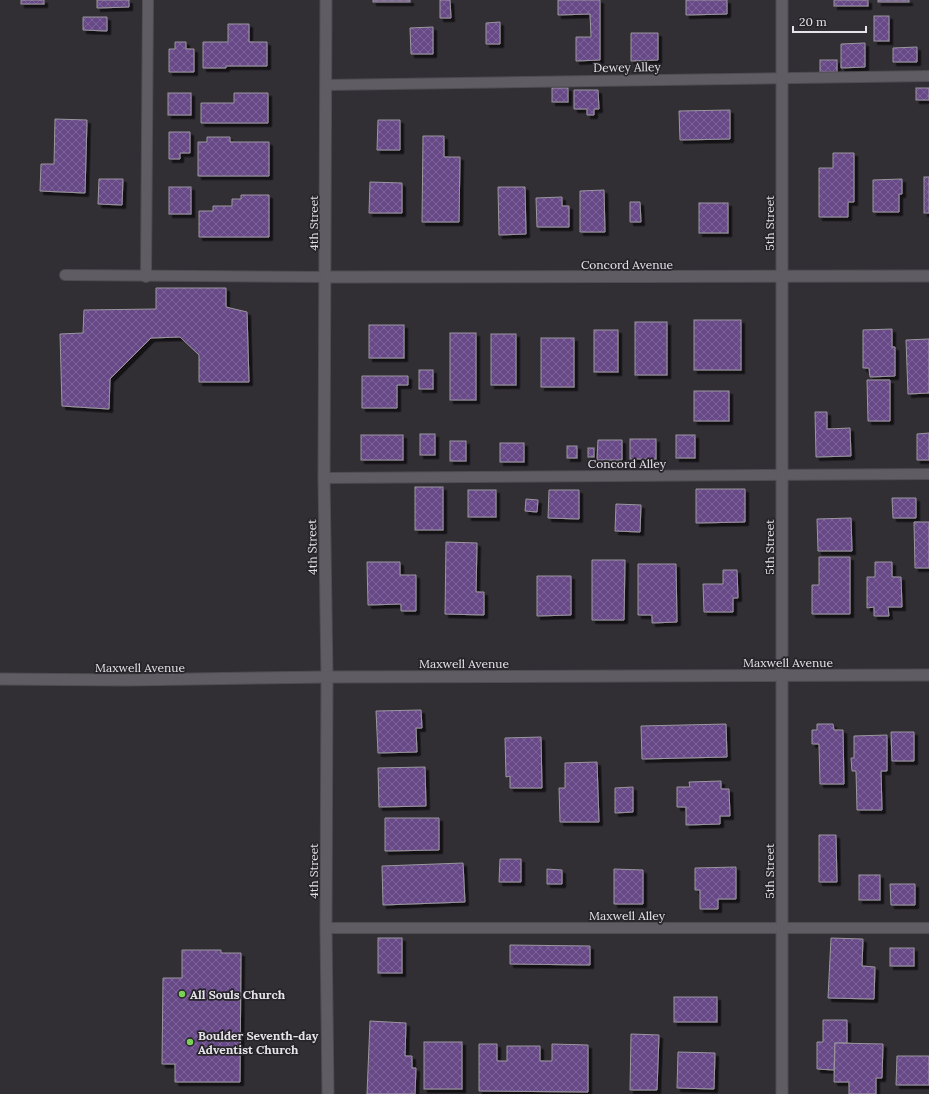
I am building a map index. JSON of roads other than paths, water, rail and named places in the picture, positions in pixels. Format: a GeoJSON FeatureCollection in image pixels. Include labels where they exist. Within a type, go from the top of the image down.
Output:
{"type":"FeatureCollection","features":[{"type":"Feature","properties":{"kind":"street","name":"4th Street"},"geometry":{"type":"LineString","coordinates":[[326,0],[324,478],[327,677],[326,928],[328,1094]]}},
{"type":"Feature","properties":{"kind":"street","name":"5th Street"},"geometry":{"type":"LineString","coordinates":[[782,0],[782,1094]]}},
{"type":"Feature","properties":{"kind":"street","name":"Concord Avenue"},"geometry":{"type":"LineString","coordinates":[[326,277],[929,276]]}},
{"type":"Feature","properties":{"kind":"street","name":"Maxwell Avenue"},"geometry":{"type":"LineString","coordinates":[[0,679],[135,680],[327,677],[929,675]]}},
{"type":"Feature","properties":{"kind":"lane"},"geometry":{"type":"LineString","coordinates":[[146,277],[148,0]]}},
{"type":"Feature","properties":{"kind":"lane","name":"Dewey Alley"},"geometry":{"type":"LineString","coordinates":[[326,85],[929,76]]}},
{"type":"Feature","properties":{"kind":"lane"},"geometry":{"type":"LineString","coordinates":[[65,275],[146,277],[326,277]]}},
{"type":"Feature","properties":{"kind":"lane","name":"Concord Alley"},"geometry":{"type":"LineString","coordinates":[[324,478],[929,474]]}},
{"type":"Feature","properties":{"kind":"lane","name":"Maxwell Alley"},"geometry":{"type":"LineString","coordinates":[[326,928],[929,928]]}},
{"type":"Feature","properties":{"kind":"place","name":"All Souls Church"},"geometry":{"type":"Point","coordinates":[182,994]}},
{"type":"Feature","properties":{"kind":"place","name":"Boulder Seventh-day Adventist Church"},"geometry":{"type":"Point","coordinates":[190,1042]}}]}
